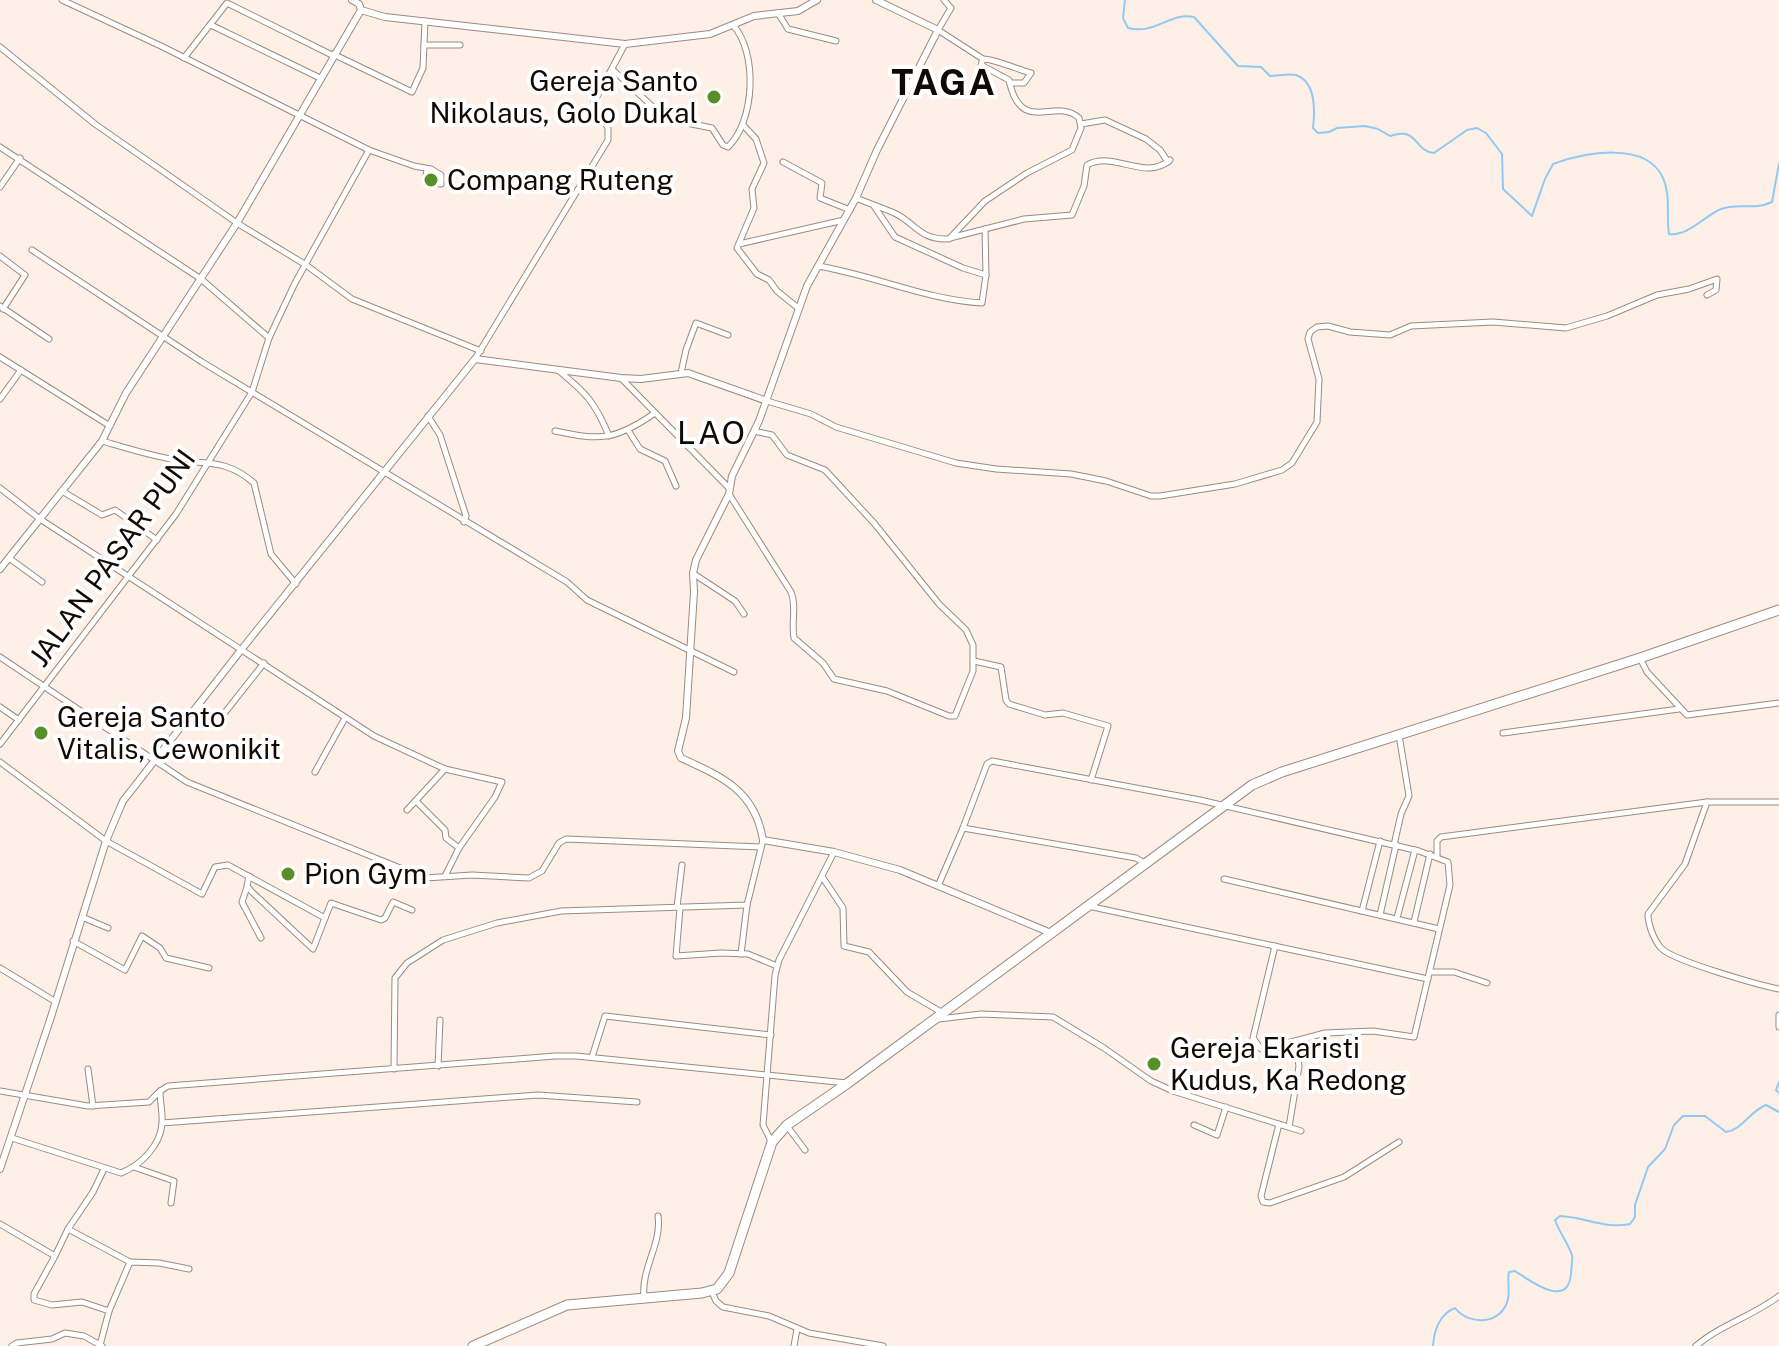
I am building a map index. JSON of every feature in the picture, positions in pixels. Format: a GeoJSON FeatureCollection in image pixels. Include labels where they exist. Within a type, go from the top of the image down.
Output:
{"type":"FeatureCollection","features":[{"type":"Feature","properties":{"kind":"highway"},"geometry":{"type":"LineString","coordinates":[[479,1345],[567,1305],[712,1292],[726,1280],[772,1142],[787,1125],[1263,780],[1779,610]]}},
{"type":"Feature","properties":{"kind":"street"},"geometry":{"type":"LineString","coordinates":[[62,0],[369,150],[427,169]]}},
{"type":"Feature","properties":{"kind":"street"},"geometry":{"type":"LineString","coordinates":[[77,8],[80,0]]}},
{"type":"Feature","properties":{"kind":"street"},"geometry":{"type":"LineString","coordinates":[[352,0],[359,4],[361,10]]}},
{"type":"Feature","properties":{"kind":"street"},"geometry":{"type":"LineString","coordinates":[[361,10],[385,17],[625,44],[694,38],[719,32],[754,16],[798,11],[817,0]]}},
{"type":"Feature","properties":{"kind":"street"},"geometry":{"type":"LineString","coordinates":[[876,0],[938,30],[983,59],[991,58],[1031,73],[1024,83],[1010,83],[981,65],[983,59]]}},
{"type":"Feature","properties":{"kind":"street"},"geometry":{"type":"LineString","coordinates":[[741,954],[747,905],[762,844],[755,812],[746,796],[723,779],[679,755],[686,718],[693,573],[767,401],[798,308],[951,8],[944,0]]}},
{"type":"Feature","properties":{"kind":"street"},"geometry":{"type":"LineString","coordinates":[[184,58],[227,3],[411,92],[421,73],[425,20]]}},
{"type":"Feature","properties":{"kind":"street"},"geometry":{"type":"LineString","coordinates":[[0,569],[102,441],[126,393],[237,223],[361,10]]}},
{"type":"Feature","properties":{"kind":"street"},"geometry":{"type":"LineString","coordinates":[[778,12],[788,29],[836,41]]}},
{"type":"Feature","properties":{"kind":"street"},"geometry":{"type":"LineString","coordinates":[[211,25],[320,78]]}},
{"type":"Feature","properties":{"kind":"street"},"geometry":{"type":"LineString","coordinates":[[613,70],[665,118],[712,128],[726,147],[731,145],[743,125],[751,82],[743,37],[733,25]]}},
{"type":"Feature","properties":{"kind":"street"},"geometry":{"type":"LineString","coordinates":[[0,1169],[106,841],[123,801],[481,351],[608,140],[608,128],[594,102],[625,44]]}},
{"type":"Feature","properties":{"kind":"street"},"geometry":{"type":"LineString","coordinates":[[424,45],[460,45]]}},
{"type":"Feature","properties":{"kind":"street"},"geometry":{"type":"LineString","coordinates":[[0,47],[95,124],[359,303],[481,351]]}},
{"type":"Feature","properties":{"kind":"street"},"geometry":{"type":"LineString","coordinates":[[949,239],[985,201],[1027,173],[1072,150],[1081,124],[1079,118],[1070,111],[1040,114],[1026,109],[1012,97],[1010,83]]}},
{"type":"Feature","properties":{"kind":"street"},"geometry":{"type":"LineString","coordinates":[[856,198],[895,213],[921,233],[949,239],[1024,219],[1075,214],[1087,165],[1099,159],[1151,168],[1169,161],[1146,139],[1107,121],[1099,119],[1081,124]]}},
{"type":"Feature","properties":{"kind":"street"},"geometry":{"type":"LineString","coordinates":[[743,125],[756,139],[764,163],[752,189],[753,212],[738,244],[739,251],[757,274],[769,280],[798,308]]}},
{"type":"Feature","properties":{"kind":"street"},"geometry":{"type":"LineString","coordinates":[[0,147],[201,279],[269,338]]}},
{"type":"Feature","properties":{"kind":"street","name":"JALAN PASAR PUNI"},"geometry":{"type":"LineString","coordinates":[[0,744],[176,514],[252,392],[269,338],[369,150]]}},
{"type":"Feature","properties":{"kind":"street"},"geometry":{"type":"LineString","coordinates":[[0,187],[20,158]]}},
{"type":"Feature","properties":{"kind":"street"},"geometry":{"type":"LineString","coordinates":[[783,162],[822,183],[820,198],[850,210]]}},
{"type":"Feature","properties":{"kind":"street"},"geometry":{"type":"LineString","coordinates":[[874,206],[895,237],[963,268],[986,275]]}},
{"type":"Feature","properties":{"kind":"street"},"geometry":{"type":"LineString","coordinates":[[738,244],[844,220]]}},
{"type":"Feature","properties":{"kind":"street"},"geometry":{"type":"LineString","coordinates":[[818,266],[980,304],[984,302],[986,275],[985,229]]}},
{"type":"Feature","properties":{"kind":"street"},"geometry":{"type":"LineString","coordinates":[[32,250],[161,336],[567,582],[587,600],[734,672]]}},
{"type":"Feature","properties":{"kind":"street"},"geometry":{"type":"LineString","coordinates":[[0,256],[25,275],[2,308],[49,339]]}},
{"type":"Feature","properties":{"kind":"street"},"geometry":{"type":"LineString","coordinates":[[475,359],[621,378],[641,379],[681,373],[695,375],[811,414],[836,427],[956,463],[1071,474],[1160,496],[1235,484],[1282,470],[1292,463],[1317,422],[1319,379],[1308,339],[1310,332],[1317,327],[1390,335],[1411,326],[1493,322],[1566,328],[1607,316],[1657,295],[1689,289],[1717,279],[1716,290],[1707,295]]}},
{"type":"Feature","properties":{"kind":"street"},"geometry":{"type":"LineString","coordinates":[[681,373],[696,323],[728,335]]}},
{"type":"Feature","properties":{"kind":"street"},"geometry":{"type":"LineString","coordinates":[[0,357],[110,427]]}},
{"type":"Feature","properties":{"kind":"street"},"geometry":{"type":"LineString","coordinates":[[0,399],[21,370]]}},
{"type":"Feature","properties":{"kind":"street"},"geometry":{"type":"LineString","coordinates":[[557,370],[583,391],[599,410],[609,436]]}},
{"type":"Feature","properties":{"kind":"street"},"geometry":{"type":"LineString","coordinates":[[621,378],[729,491],[791,592],[795,606],[792,623],[794,638],[823,663],[834,679],[887,691],[952,717],[961,705],[978,662],[966,630],[939,604],[874,523],[826,471],[787,455],[772,435],[754,431]]}},
{"type":"Feature","properties":{"kind":"street"},"geometry":{"type":"LineString","coordinates":[[555,431],[591,439],[609,436],[628,430],[655,413]]}},
{"type":"Feature","properties":{"kind":"street"},"geometry":{"type":"LineString","coordinates":[[428,416],[440,434],[466,516],[464,522]]}},
{"type":"Feature","properties":{"kind":"street"},"geometry":{"type":"LineString","coordinates":[[628,430],[640,449],[665,461],[676,486]]}},
{"type":"Feature","properties":{"kind":"street"},"geometry":{"type":"LineString","coordinates":[[102,441],[178,460],[209,461],[231,468],[254,483],[271,554],[296,584]]}},
{"type":"Feature","properties":{"kind":"street"},"geometry":{"type":"LineString","coordinates":[[0,488],[40,519],[374,736],[445,769],[497,780],[502,784],[459,848],[446,875]]}},
{"type":"Feature","properties":{"kind":"street"},"geometry":{"type":"LineString","coordinates":[[62,491],[102,515],[115,510],[157,540]]}},
{"type":"Feature","properties":{"kind":"street"},"geometry":{"type":"LineString","coordinates":[[5,559],[42,582]]}},
{"type":"Feature","properties":{"kind":"street"},"geometry":{"type":"LineString","coordinates":[[693,573],[735,601],[744,614]]}},
{"type":"Feature","properties":{"kind":"street"},"geometry":{"type":"LineString","coordinates":[[0,657],[187,782],[425,878],[446,875],[537,876],[559,843],[566,839],[762,844],[834,852],[900,870],[1051,933]]}},
{"type":"Feature","properties":{"kind":"street"},"geometry":{"type":"LineString","coordinates":[[1640,658],[1647,672],[1679,709],[1689,715],[1779,703]]}},
{"type":"Feature","properties":{"kind":"street"},"geometry":{"type":"LineString","coordinates":[[978,662],[1002,669],[1009,704],[1045,715],[1063,713],[1108,726],[1091,780]]}},
{"type":"Feature","properties":{"kind":"street"},"geometry":{"type":"LineString","coordinates":[[223,715],[264,663]]}},
{"type":"Feature","properties":{"kind":"street"},"geometry":{"type":"LineString","coordinates":[[0,707],[19,720]]}},
{"type":"Feature","properties":{"kind":"street"},"geometry":{"type":"LineString","coordinates":[[1503,733],[1679,709]]}},
{"type":"Feature","properties":{"kind":"street"},"geometry":{"type":"LineString","coordinates":[[315,772],[345,718]]}},
{"type":"Feature","properties":{"kind":"street"},"geometry":{"type":"LineString","coordinates":[[1380,915],[1401,814],[1409,796],[1399,734]]}},
{"type":"Feature","properties":{"kind":"street"},"geometry":{"type":"LineString","coordinates":[[0,762],[106,841],[202,894],[219,865],[228,865],[325,918]]}},
{"type":"Feature","properties":{"kind":"street"},"geometry":{"type":"LineString","coordinates":[[938,886],[989,762],[1010,763],[1225,807],[1434,854],[1448,862],[1451,872],[1430,972],[1412,1038],[1373,1031],[1314,1035],[1261,1049],[1253,1038],[1275,946]]}},
{"type":"Feature","properties":{"kind":"street"},"geometry":{"type":"LineString","coordinates":[[407,810],[445,769]]}},
{"type":"Feature","properties":{"kind":"street"},"geometry":{"type":"LineString","coordinates":[[416,801],[445,830],[446,838],[459,848]]}},
{"type":"Feature","properties":{"kind":"street"},"geometry":{"type":"LineString","coordinates":[[1414,922],[1437,841],[1441,837],[1707,802],[1779,802]]}},
{"type":"Feature","properties":{"kind":"street"},"geometry":{"type":"LineString","coordinates":[[1707,802],[1685,864],[1648,914],[1654,936],[1665,951],[1713,970],[1779,989]]}},
{"type":"Feature","properties":{"kind":"street"},"geometry":{"type":"LineString","coordinates":[[963,828],[1136,858],[1146,864]]}},
{"type":"Feature","properties":{"kind":"street"},"geometry":{"type":"LineString","coordinates":[[1362,911],[1380,841]]}},
{"type":"Feature","properties":{"kind":"street"},"geometry":{"type":"LineString","coordinates":[[1397,918],[1415,850]]}},
{"type":"Feature","properties":{"kind":"street"},"geometry":{"type":"LineString","coordinates":[[772,1142],[763,1125],[777,966],[834,852]]}},
{"type":"Feature","properties":{"kind":"street"},"geometry":{"type":"LineString","coordinates":[[682,865],[676,956],[741,954],[777,966]]}},
{"type":"Feature","properties":{"kind":"street"},"geometry":{"type":"LineString","coordinates":[[249,876],[242,902],[261,938]]}},
{"type":"Feature","properties":{"kind":"street"},"geometry":{"type":"LineString","coordinates":[[823,878],[843,908],[844,946],[869,952],[907,992],[938,1016],[1053,1017],[1151,1081],[1173,1091],[1301,1131]]}},
{"type":"Feature","properties":{"kind":"street"},"geometry":{"type":"LineString","coordinates":[[1224,879],[1439,929]]}},
{"type":"Feature","properties":{"kind":"street"},"geometry":{"type":"LineString","coordinates":[[247,887],[313,949],[331,903],[381,920],[393,902],[412,910]]}},
{"type":"Feature","properties":{"kind":"street"},"geometry":{"type":"LineString","coordinates":[[394,1069],[395,978],[407,963],[443,940],[497,923],[550,912],[747,905]]}},
{"type":"Feature","properties":{"kind":"street"},"geometry":{"type":"LineString","coordinates":[[1087,906],[1428,979]]}},
{"type":"Feature","properties":{"kind":"street"},"geometry":{"type":"LineString","coordinates":[[81,917],[108,928]]}},
{"type":"Feature","properties":{"kind":"street"},"geometry":{"type":"LineString","coordinates":[[73,941],[125,970],[142,936],[161,949],[166,958],[209,968]]}},
{"type":"Feature","properties":{"kind":"street"},"geometry":{"type":"LineString","coordinates":[[0,968],[56,1002]]}},
{"type":"Feature","properties":{"kind":"street"},"geometry":{"type":"LineString","coordinates":[[1430,972],[1454,972],[1487,983]]}},
{"type":"Feature","properties":{"kind":"street"},"geometry":{"type":"LineString","coordinates":[[1779,1015],[1779,1027]]}},
{"type":"Feature","properties":{"kind":"street"},"geometry":{"type":"LineString","coordinates":[[592,1058],[605,1016],[771,1035]]}},
{"type":"Feature","properties":{"kind":"street"},"geometry":{"type":"LineString","coordinates":[[438,1066],[440,1020]]}},
{"type":"Feature","properties":{"kind":"street"},"geometry":{"type":"LineString","coordinates":[[1289,1127],[1299,1059],[1295,1042]]}},
{"type":"Feature","properties":{"kind":"street"},"geometry":{"type":"LineString","coordinates":[[0,1091],[93,1106],[149,1102],[172,1085],[566,1056],[848,1083]]}},
{"type":"Feature","properties":{"kind":"street"},"geometry":{"type":"LineString","coordinates":[[88,1069],[93,1106]]}},
{"type":"Feature","properties":{"kind":"street"},"geometry":{"type":"LineString","coordinates":[[12,1138],[119,1174],[134,1167],[156,1143],[162,1123],[160,1091]]}},
{"type":"Feature","properties":{"kind":"street"},"geometry":{"type":"LineString","coordinates":[[162,1123],[538,1095],[637,1102]]}},
{"type":"Feature","properties":{"kind":"street"},"geometry":{"type":"LineString","coordinates":[[1194,1125],[1217,1135],[1226,1107]]}},
{"type":"Feature","properties":{"kind":"street"},"geometry":{"type":"LineString","coordinates":[[1279,1124],[1261,1196],[1263,1202],[1270,1203],[1344,1177],[1399,1142]]}},
{"type":"Feature","properties":{"kind":"street"},"geometry":{"type":"LineString","coordinates":[[787,1125],[805,1150]]}},
{"type":"Feature","properties":{"kind":"street"},"geometry":{"type":"LineString","coordinates":[[134,1167],[174,1180],[171,1203]]}},
{"type":"Feature","properties":{"kind":"street"},"geometry":{"type":"LineString","coordinates":[[104,1169],[68,1229],[34,1294],[34,1300],[52,1305],[82,1302],[109,1311]]}},
{"type":"Feature","properties":{"kind":"street"},"geometry":{"type":"LineString","coordinates":[[644,1297],[643,1281],[659,1230],[658,1216]]}},
{"type":"Feature","properties":{"kind":"street"},"geometry":{"type":"LineString","coordinates":[[0,1224],[55,1256]]}},
{"type":"Feature","properties":{"kind":"street"},"geometry":{"type":"LineString","coordinates":[[68,1229],[130,1262],[159,1263],[189,1269]]}},
{"type":"Feature","properties":{"kind":"street"},"geometry":{"type":"LineString","coordinates":[[12,1346],[52,1339],[65,1333],[84,1336],[102,1345],[109,1311],[130,1262]]}},
{"type":"Feature","properties":{"kind":"street"},"geometry":{"type":"LineString","coordinates":[[712,1292],[723,1307],[769,1316],[797,1329],[883,1346]]}},
{"type":"Feature","properties":{"kind":"street"},"geometry":{"type":"LineString","coordinates":[[1696,1346],[1713,1333],[1761,1310],[1779,1296]]}},
{"type":"Feature","properties":{"kind":"street"},"geometry":{"type":"LineString","coordinates":[[794,1346],[797,1329]]}},
{"type":"Feature","properties":{"kind":"waterway"},"geometry":{"type":"LineString","coordinates":[[1125,0],[1123,18],[1128,28],[1147,29],[1177,18],[1194,17],[1238,66],[1261,67],[1270,76],[1293,74],[1303,79],[1311,90],[1313,128],[1318,133],[1365,126],[1390,136],[1406,134],[1422,148],[1434,153],[1467,130],[1477,128],[1486,133],[1502,154],[1503,189],[1532,216],[1553,164],[1580,156],[1629,154],[1655,166],[1667,191],[1669,234],[1690,229],[1721,209],[1772,202],[1779,164]]}},
{"type":"Feature","properties":{"kind":"waterway"},"geometry":{"type":"LineString","coordinates":[[1779,1082],[1776,1090],[1779,1093]]}},
{"type":"Feature","properties":{"kind":"waterway"},"geometry":{"type":"LineString","coordinates":[[1433,1346],[1439,1323],[1445,1314],[1455,1308],[1476,1320],[1499,1314],[1508,1299],[1509,1272],[1515,1271],[1547,1289],[1563,1290],[1568,1285],[1572,1257],[1555,1220],[1560,1216],[1612,1225],[1630,1224],[1635,1217],[1635,1205],[1648,1167],[1665,1149],[1674,1125],[1683,1116],[1705,1116],[1726,1132],[1737,1128],[1766,1105],[1779,1112]]}},
{"type":"Feature","properties":{"kind":"place","name":"Gereja Santo Nikolaus, Golo Dukal"},"geometry":{"type":"Point","coordinates":[714,97]}},
{"type":"Feature","properties":{"kind":"place","name":"Compang Ruteng"},"geometry":{"type":"Point","coordinates":[431,180]}},
{"type":"Feature","properties":{"kind":"place","name":"Gereja Santo Vitalis, Cewonikit"},"geometry":{"type":"Point","coordinates":[41,733]}},
{"type":"Feature","properties":{"kind":"place","name":"Pion Gym"},"geometry":{"type":"Point","coordinates":[288,874]}},
{"type":"Feature","properties":{"kind":"place","name":"Gereja Ekaristi Kudus, Ka Redong"},"geometry":{"type":"Point","coordinates":[1154,1064]}},
{"type":"Feature","properties":{"kind":"district","name":"TAGA"},"geometry":{"type":"Point","coordinates":[944,82]}},
{"type":"Feature","properties":{"kind":"district","name":"LAO"},"geometry":{"type":"Point","coordinates":[712,433]}}]}
